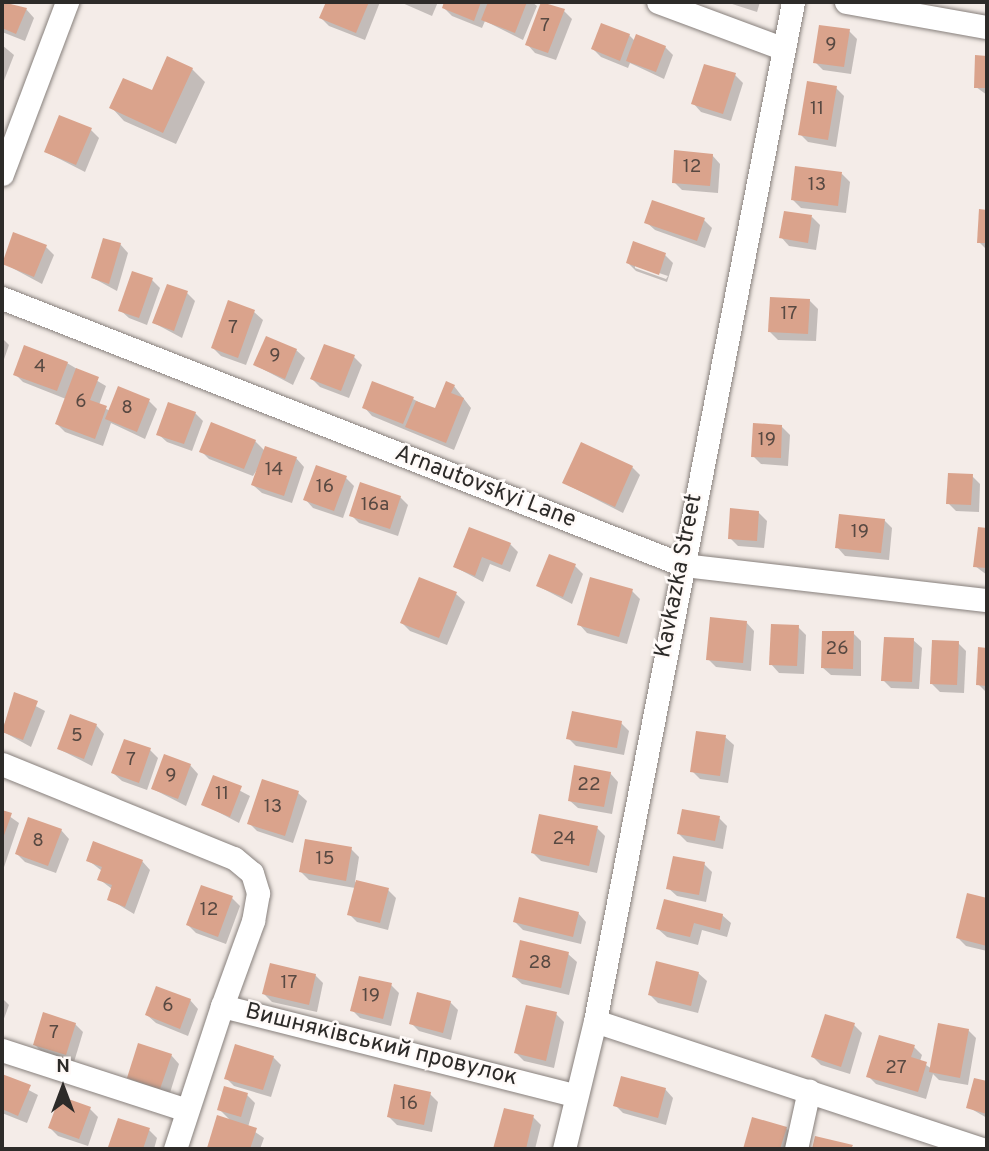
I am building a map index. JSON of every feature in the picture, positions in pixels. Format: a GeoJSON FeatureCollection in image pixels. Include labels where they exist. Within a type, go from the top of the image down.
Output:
{"type":"FeatureCollection","features":[{"type":"Feature","properties":{"kind":"street"},"geometry":{"type":"LineString","coordinates":[[2,174],[67,2]]}},
{"type":"Feature","properties":{"kind":"street"},"geometry":{"type":"LineString","coordinates":[[658,2],[782,48]]}},
{"type":"Feature","properties":{"kind":"street","name":"Kavkazka Street"},"geometry":{"type":"LineString","coordinates":[[564,1149],[595,1021],[793,2]]}},
{"type":"Feature","properties":{"kind":"street"},"geometry":{"type":"LineString","coordinates":[[846,2],[987,27]]}},
{"type":"Feature","properties":{"kind":"street","name":"Arnautovskyi Lane"},"geometry":{"type":"LineString","coordinates":[[2,298],[682,565],[987,600]]}},
{"type":"Feature","properties":{"kind":"street","name":"Вишняківський провулок"},"geometry":{"type":"LineString","coordinates":[[2,764],[234,858],[252,873],[258,893],[253,920],[222,1006],[575,1095]]}},
{"type":"Feature","properties":{"kind":"street"},"geometry":{"type":"LineString","coordinates":[[175,1149],[222,1006]]}},
{"type":"Feature","properties":{"kind":"street"},"geometry":{"type":"LineString","coordinates":[[595,1021],[982,1149]]}},
{"type":"Feature","properties":{"kind":"street"},"geometry":{"type":"LineString","coordinates":[[2,1050],[187,1110]]}},
{"type":"Feature","properties":{"kind":"street"},"geometry":{"type":"LineString","coordinates":[[796,1149],[809,1090]]}},
{"type":"Feature","properties":{"kind":"building"},"geometry":{"type":"Polygon","coordinates":[[[2,2],[27,8],[16,34],[2,28],[2,2]]]}},
{"type":"Feature","properties":{"kind":"building"},"geometry":{"type":"Polygon","coordinates":[[[326,2],[369,2],[356,33],[319,18],[326,2]]]}},
{"type":"Feature","properties":{"kind":"building"},"geometry":{"type":"Polygon","coordinates":[[[444,2],[481,2],[474,21],[442,8],[444,2]]]}},
{"type":"Feature","properties":{"kind":"building"},"geometry":{"type":"Polygon","coordinates":[[[488,2],[527,2],[515,33],[481,20],[488,2]]]}},
{"type":"Feature","properties":{"kind":"building"},"geometry":{"type":"Polygon","coordinates":[[[541,2],[565,9],[548,53],[525,45],[541,2]]]}},
{"type":"Feature","properties":{"kind":"building"},"geometry":{"type":"Polygon","coordinates":[[[601,23],[630,34],[620,61],[591,49],[601,23]]]}},
{"type":"Feature","properties":{"kind":"building"},"geometry":{"type":"Polygon","coordinates":[[[819,25],[850,29],[844,67],[813,63],[819,25]]]}},
{"type":"Feature","properties":{"kind":"building"},"geometry":{"type":"Polygon","coordinates":[[[636,34],[666,46],[656,72],[626,61],[636,34]]]}},
{"type":"Feature","properties":{"kind":"building"},"geometry":{"type":"Polygon","coordinates":[[[975,55],[987,56],[987,88],[974,88],[975,55]]]}},
{"type":"Feature","properties":{"kind":"building"},"geometry":{"type":"Polygon","coordinates":[[[167,56],[193,68],[163,133],[109,108],[123,78],[152,90],[167,56]]]}},
{"type":"Feature","properties":{"kind":"building"},"geometry":{"type":"Polygon","coordinates":[[[704,64],[736,73],[723,114],[691,104],[704,64]]]}},
{"type":"Feature","properties":{"kind":"building"},"geometry":{"type":"Polygon","coordinates":[[[807,81],[837,86],[828,140],[798,135],[807,81]]]}},
{"type":"Feature","properties":{"kind":"building"},"geometry":{"type":"Polygon","coordinates":[[[59,115],[92,128],[76,165],[44,152],[59,115]]]}},
{"type":"Feature","properties":{"kind":"building"},"geometry":{"type":"Polygon","coordinates":[[[674,150],[713,154],[710,186],[672,183],[674,150]]]}},
{"type":"Feature","properties":{"kind":"building"},"geometry":{"type":"Polygon","coordinates":[[[795,166],[842,172],[838,206],[791,200],[795,166]]]}},
{"type":"Feature","properties":{"kind":"building"},"geometry":{"type":"Polygon","coordinates":[[[652,200],[705,218],[697,241],[644,223],[652,200]]]}},
{"type":"Feature","properties":{"kind":"building"},"geometry":{"type":"Polygon","coordinates":[[[979,209],[987,210],[987,243],[977,243],[979,209]]]}},
{"type":"Feature","properties":{"kind":"building"},"geometry":{"type":"Polygon","coordinates":[[[784,211],[812,215],[808,243],[779,238],[784,211]]]}},
{"type":"Feature","properties":{"kind":"building"},"geometry":{"type":"Polygon","coordinates":[[[13,232],[47,245],[34,277],[2,264],[13,232]]]}},
{"type":"Feature","properties":{"kind":"building"},"geometry":{"type":"Polygon","coordinates":[[[103,238],[121,243],[109,284],[91,278],[103,238]]]}},
{"type":"Feature","properties":{"kind":"building"},"geometry":{"type":"Polygon","coordinates":[[[633,241],[666,253],[659,275],[626,263],[633,241]]]}},
{"type":"Feature","properties":{"kind":"building"},"geometry":{"type":"Polygon","coordinates":[[[132,271],[153,278],[139,318],[118,311],[132,271]]]}},
{"type":"Feature","properties":{"kind":"building"},"geometry":{"type":"Polygon","coordinates":[[[167,284],[188,291],[174,331],[152,323],[167,284]]]}},
{"type":"Feature","properties":{"kind":"building"},"geometry":{"type":"Polygon","coordinates":[[[770,297],[810,299],[808,334],[768,332],[770,297]]]}},
{"type":"Feature","properties":{"kind":"building"},"geometry":{"type":"Polygon","coordinates":[[[228,300],[255,310],[238,358],[211,348],[228,300]]]}},
{"type":"Feature","properties":{"kind":"building"},"geometry":{"type":"Polygon","coordinates":[[[266,336],[297,349],[285,379],[253,365],[266,336]]]}},
{"type":"Feature","properties":{"kind":"building"},"geometry":{"type":"Polygon","coordinates":[[[324,344],[355,355],[341,391],[310,379],[324,344]]]}},
{"type":"Feature","properties":{"kind":"building"},"geometry":{"type":"Polygon","coordinates":[[[24,345],[68,362],[57,391],[13,375],[24,345]]]}},
{"type":"Feature","properties":{"kind":"building"},"geometry":{"type":"Polygon","coordinates":[[[76,368],[99,377],[90,400],[107,406],[95,439],[55,424],[76,368]]]}},
{"type":"Feature","properties":{"kind":"building"},"geometry":{"type":"Polygon","coordinates":[[[372,381],[414,397],[403,424],[362,408],[372,381]]]}},
{"type":"Feature","properties":{"kind":"building"},"geometry":{"type":"Polygon","coordinates":[[[446,381],[455,385],[451,393],[464,398],[446,443],[405,427],[416,401],[435,408],[446,381]]]}},
{"type":"Feature","properties":{"kind":"building"},"geometry":{"type":"Polygon","coordinates":[[[118,386],[150,399],[137,432],[105,419],[118,386]]]}},
{"type":"Feature","properties":{"kind":"building"},"geometry":{"type":"Polygon","coordinates":[[[168,402],[196,412],[184,444],[156,435],[168,402]]]}},
{"type":"Feature","properties":{"kind":"building"},"geometry":{"type":"Polygon","coordinates":[[[211,422],[256,440],[244,469],[199,452],[211,422]]]}},
{"type":"Feature","properties":{"kind":"building"},"geometry":{"type":"Polygon","coordinates":[[[753,423],[782,425],[781,458],[751,457],[753,423]]]}},
{"type":"Feature","properties":{"kind":"building"},"geometry":{"type":"Polygon","coordinates":[[[581,442],[633,466],[615,507],[562,483],[581,442]]]}},
{"type":"Feature","properties":{"kind":"building"},"geometry":{"type":"Polygon","coordinates":[[[265,446],[297,457],[284,496],[251,485],[265,446]]]}},
{"type":"Feature","properties":{"kind":"building"},"geometry":{"type":"Polygon","coordinates":[[[316,465],[347,476],[334,511],[303,500],[316,465]]]}},
{"type":"Feature","properties":{"kind":"building"},"geometry":{"type":"Polygon","coordinates":[[[948,473],[973,474],[971,505],[946,504],[948,473]]]}},
{"type":"Feature","properties":{"kind":"building"},"geometry":{"type":"Polygon","coordinates":[[[360,482],[401,496],[390,529],[349,516],[360,482]]]}},
{"type":"Feature","properties":{"kind":"building"},"geometry":{"type":"Polygon","coordinates":[[[730,508],[759,511],[757,541],[728,539],[730,508]]]}},
{"type":"Feature","properties":{"kind":"building"},"geometry":{"type":"Polygon","coordinates":[[[839,514],[885,519],[881,553],[835,548],[839,514]]]}},
{"type":"Feature","properties":{"kind":"building"},"geometry":{"type":"Polygon","coordinates":[[[469,527],[511,543],[502,565],[482,557],[475,576],[453,567],[469,527]]]}},
{"type":"Feature","properties":{"kind":"building"},"geometry":{"type":"Polygon","coordinates":[[[978,527],[987,528],[987,568],[973,567],[978,527]]]}},
{"type":"Feature","properties":{"kind":"building"},"geometry":{"type":"Polygon","coordinates":[[[549,554],[576,564],[563,597],[536,586],[549,554]]]}},
{"type":"Feature","properties":{"kind":"building"},"geometry":{"type":"Polygon","coordinates":[[[419,577],[457,592],[439,638],[400,623],[419,577]]]}},
{"type":"Feature","properties":{"kind":"building"},"geometry":{"type":"Polygon","coordinates":[[[590,577],[633,589],[619,637],[577,625],[590,577]]]}},
{"type":"Feature","properties":{"kind":"building"},"geometry":{"type":"Polygon","coordinates":[[[710,617],[747,621],[743,663],[706,660],[710,617]]]}},
{"type":"Feature","properties":{"kind":"building"},"geometry":{"type":"Polygon","coordinates":[[[771,624],[799,625],[797,666],[769,665],[771,624]]]}},
{"type":"Feature","properties":{"kind":"building"},"geometry":{"type":"Polygon","coordinates":[[[822,631],[854,631],[853,669],[821,668],[822,631]]]}},
{"type":"Feature","properties":{"kind":"building"},"geometry":{"type":"Polygon","coordinates":[[[884,637],[914,638],[912,682],[881,681],[884,637]]]}},
{"type":"Feature","properties":{"kind":"building"},"geometry":{"type":"Polygon","coordinates":[[[932,640],[959,641],[957,685],[930,684],[932,640]]]}},
{"type":"Feature","properties":{"kind":"building"},"geometry":{"type":"Polygon","coordinates":[[[978,647],[987,648],[987,686],[976,685],[978,647]]]}},
{"type":"Feature","properties":{"kind":"building"},"geometry":{"type":"Polygon","coordinates":[[[14,692],[38,701],[23,740],[2,732],[14,692]]]}},
{"type":"Feature","properties":{"kind":"building"},"geometry":{"type":"Polygon","coordinates":[[[572,711],[622,721],[617,748],[566,739],[572,711]]]}},
{"type":"Feature","properties":{"kind":"building"},"geometry":{"type":"Polygon","coordinates":[[[70,714],[97,724],[84,759],[57,749],[70,714]]]}},
{"type":"Feature","properties":{"kind":"building"},"geometry":{"type":"Polygon","coordinates":[[[696,731],[726,735],[720,776],[690,772],[696,731]]]}},
{"type":"Feature","properties":{"kind":"building"},"geometry":{"type":"Polygon","coordinates":[[[124,739],[151,748],[139,783],[111,773],[124,739]]]}},
{"type":"Feature","properties":{"kind":"building"},"geometry":{"type":"Polygon","coordinates":[[[164,754],[191,764],[178,799],[151,789],[164,754]]]}},
{"type":"Feature","properties":{"kind":"building"},"geometry":{"type":"Polygon","coordinates":[[[574,765],[611,772],[604,807],[568,801],[574,765]]]}},
{"type":"Feature","properties":{"kind":"building"},"geometry":{"type":"Polygon","coordinates":[[[213,775],[242,786],[230,817],[201,805],[213,775]]]}},
{"type":"Feature","properties":{"kind":"building"},"geometry":{"type":"Polygon","coordinates":[[[262,779],[299,791],[285,836],[247,824],[262,779]]]}},
{"type":"Feature","properties":{"kind":"building"},"geometry":{"type":"Polygon","coordinates":[[[682,809],[720,816],[715,841],[677,834],[682,809]]]}},
{"type":"Feature","properties":{"kind":"building"},"geometry":{"type":"Polygon","coordinates":[[[2,810],[12,813],[2,841],[2,810]]]}},
{"type":"Feature","properties":{"kind":"building"},"geometry":{"type":"Polygon","coordinates":[[[539,814],[598,826],[589,866],[531,853],[539,814]]]}},
{"type":"Feature","properties":{"kind":"building"},"geometry":{"type":"Polygon","coordinates":[[[28,817],[62,829],[48,866],[15,854],[28,817]]]}},
{"type":"Feature","properties":{"kind":"building"},"geometry":{"type":"Polygon","coordinates":[[[305,839],[352,847],[346,881],[299,872],[305,839]]]}},
{"type":"Feature","properties":{"kind":"building"},"geometry":{"type":"Polygon","coordinates":[[[93,841],[143,860],[125,907],[107,900],[112,885],[97,880],[102,867],[86,861],[93,841]]]}},
{"type":"Feature","properties":{"kind":"building"},"geometry":{"type":"Polygon","coordinates":[[[673,856],[705,862],[699,895],[666,889],[673,856]]]}},
{"type":"Feature","properties":{"kind":"building"},"geometry":{"type":"Polygon","coordinates":[[[356,880],[389,888],[380,923],[347,915],[356,880]]]}},
{"type":"Feature","properties":{"kind":"building"},"geometry":{"type":"Polygon","coordinates":[[[201,885],[233,896],[218,937],[186,925],[201,885]]]}},
{"type":"Feature","properties":{"kind":"building"},"geometry":{"type":"Polygon","coordinates":[[[967,893],[987,898],[987,946],[956,938],[967,893]]]}},
{"type":"Feature","properties":{"kind":"building"},"geometry":{"type":"Polygon","coordinates":[[[519,897],[579,912],[573,937],[513,922],[519,897]]]}},
{"type":"Feature","properties":{"kind":"building"},"geometry":{"type":"Polygon","coordinates":[[[664,899],[723,914],[720,930],[694,923],[690,937],[656,929],[664,899]]]}},
{"type":"Feature","properties":{"kind":"building"},"geometry":{"type":"Polygon","coordinates":[[[520,940],[569,952],[561,988],[512,977],[520,940]]]}},
{"type":"Feature","properties":{"kind":"building"},"geometry":{"type":"Polygon","coordinates":[[[656,961],[699,972],[691,1006],[648,995],[656,961]]]}},
{"type":"Feature","properties":{"kind":"building"},"geometry":{"type":"Polygon","coordinates":[[[270,963],[316,974],[309,1005],[262,994],[270,963]]]}},
{"type":"Feature","properties":{"kind":"building"},"geometry":{"type":"Polygon","coordinates":[[[359,976],[392,983],[383,1019],[350,1011],[359,976]]]}},
{"type":"Feature","properties":{"kind":"building"},"geometry":{"type":"Polygon","coordinates":[[[156,986],[191,999],[180,1029],[145,1015],[156,986]]]}},
{"type":"Feature","properties":{"kind":"building"},"geometry":{"type":"Polygon","coordinates":[[[417,992],[451,1001],[443,1033],[409,1024],[417,992]]]}},
{"type":"Feature","properties":{"kind":"building"},"geometry":{"type":"Polygon","coordinates":[[[526,1005],[557,1012],[546,1061],[514,1053],[526,1005]]]}},
{"type":"Feature","properties":{"kind":"building"},"geometry":{"type":"Polygon","coordinates":[[[43,1012],[76,1023],[66,1055],[33,1045],[43,1012]]]}},
{"type":"Feature","properties":{"kind":"building"},"geometry":{"type":"Polygon","coordinates":[[[825,1014],[855,1023],[841,1067],[811,1057],[825,1014]]]}},
{"type":"Feature","properties":{"kind":"building"},"geometry":{"type":"Polygon","coordinates":[[[938,1023],[969,1029],[960,1078],[929,1072],[938,1023]]]}},
{"type":"Feature","properties":{"kind":"building"},"geometry":{"type":"Polygon","coordinates":[[[879,1035],[915,1045],[911,1057],[927,1062],[918,1092],[866,1077],[879,1035]]]}},
{"type":"Feature","properties":{"kind":"building"},"geometry":{"type":"Polygon","coordinates":[[[138,1043],[172,1054],[160,1089],[127,1078],[138,1043]]]}},
{"type":"Feature","properties":{"kind":"building"},"geometry":{"type":"Polygon","coordinates":[[[235,1044],[274,1056],[263,1090],[224,1079],[235,1044]]]}},
{"type":"Feature","properties":{"kind":"building"},"geometry":{"type":"Polygon","coordinates":[[[2,1074],[31,1085],[18,1116],[2,1109],[2,1074]]]}},
{"type":"Feature","properties":{"kind":"building"},"geometry":{"type":"Polygon","coordinates":[[[621,1076],[666,1088],[658,1118],[613,1106],[621,1076]]]}},
{"type":"Feature","properties":{"kind":"building"},"geometry":{"type":"Polygon","coordinates":[[[974,1078],[987,1081],[987,1114],[966,1108],[974,1078]]]}},
{"type":"Feature","properties":{"kind":"building"},"geometry":{"type":"Polygon","coordinates":[[[394,1084],[431,1092],[424,1125],[387,1117],[394,1084]]]}},
{"type":"Feature","properties":{"kind":"building"},"geometry":{"type":"Polygon","coordinates":[[[224,1086],[248,1093],[241,1117],[217,1110],[224,1086]]]}},
{"type":"Feature","properties":{"kind":"building"},"geometry":{"type":"Polygon","coordinates":[[[60,1096],[91,1107],[79,1139],[48,1128],[60,1096]]]}},
{"type":"Feature","properties":{"kind":"building"},"geometry":{"type":"Polygon","coordinates":[[[504,1108],[534,1115],[526,1149],[493,1149],[504,1108]]]}},
{"type":"Feature","properties":{"kind":"building"},"geometry":{"type":"Polygon","coordinates":[[[217,1115],[257,1128],[250,1149],[207,1148],[217,1115]]]}},
{"type":"Feature","properties":{"kind":"building"},"geometry":{"type":"Polygon","coordinates":[[[752,1117],[787,1127],[780,1149],[743,1149],[752,1117]]]}},
{"type":"Feature","properties":{"kind":"building"},"geometry":{"type":"Polygon","coordinates":[[[118,1118],[150,1128],[143,1149],[108,1147],[118,1118]]]}},
{"type":"Feature","properties":{"kind":"building"},"geometry":{"type":"Polygon","coordinates":[[[815,1136],[853,1145],[851,1149],[812,1149],[815,1136]]]}}]}
